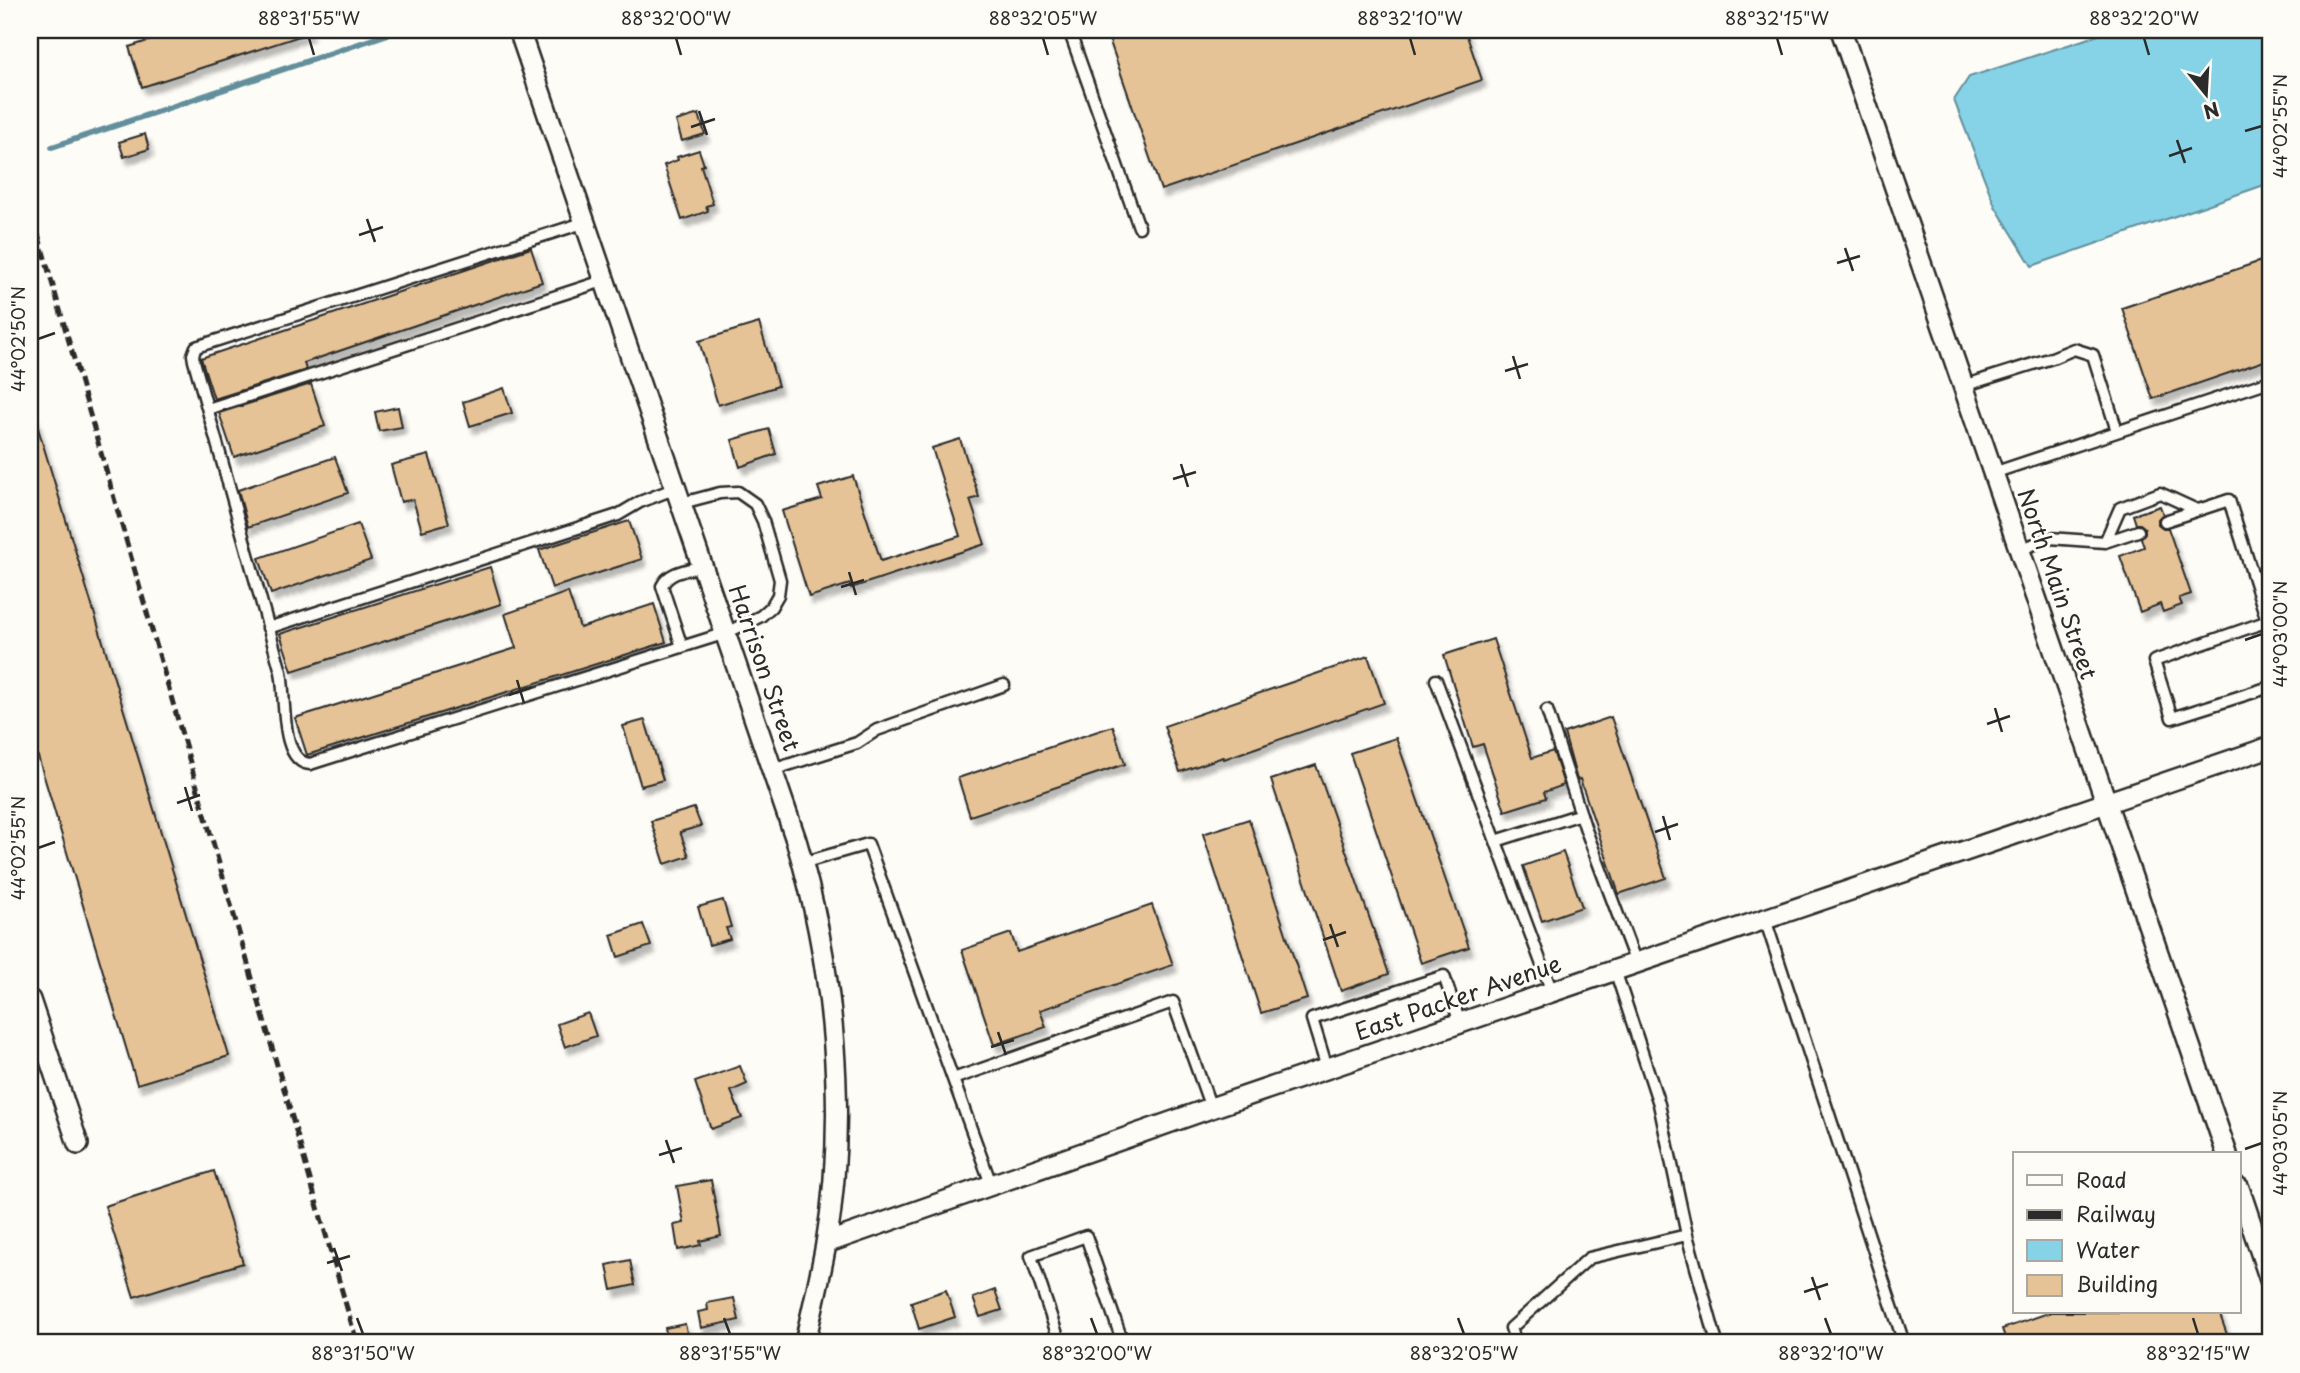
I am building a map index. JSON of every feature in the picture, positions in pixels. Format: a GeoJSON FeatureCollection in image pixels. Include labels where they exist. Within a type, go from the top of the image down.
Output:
{"type":"FeatureCollection","features":[{"type":"Feature","properties":{"kind":"street","name":"Harrison Street"},"geometry":{"type":"LineString","coordinates":[[519,30],[772,769],[816,915],[828,984],[836,1126],[826,1243],[805,1343]]}},
{"type":"Feature","properties":{"kind":"street","name":"North Main Street"},"geometry":{"type":"LineString","coordinates":[[1841,30],[2226,1152]]}},
{"type":"Feature","properties":{"kind":"street","name":"East Packer Avenue"},"geometry":{"type":"LineString","coordinates":[[826,1243],[1211,1108],[2270,747]]}},
{"type":"Feature","properties":{"kind":"street"},"geometry":{"type":"LineString","coordinates":[[30,1000],[78,1144]]}},
{"type":"Feature","properties":{"kind":"street"},"geometry":{"type":"LineString","coordinates":[[2240,1191],[2270,1280]]}},
{"type":"Feature","properties":{"kind":"lane"},"geometry":{"type":"LineString","coordinates":[[1069,30],[1139,227]]}},
{"type":"Feature","properties":{"kind":"lane"},"geometry":{"type":"LineString","coordinates":[[268,628],[618,515],[640,502],[679,495],[737,492],[755,504],[763,521],[780,580],[778,595],[771,607],[761,616],[726,633],[682,647],[310,764],[302,764],[295,757],[284,722],[284,687],[192,355],[195,348],[586,222]]}},
{"type":"Feature","properties":{"kind":"lane"},"geometry":{"type":"LineString","coordinates":[[208,409],[606,280]]}},
{"type":"Feature","properties":{"kind":"lane"},"geometry":{"type":"LineString","coordinates":[[1963,386],[2074,349],[2092,355],[2118,431]]}},
{"type":"Feature","properties":{"kind":"lane"},"geometry":{"type":"LineString","coordinates":[[1993,473],[2270,381]]}},
{"type":"Feature","properties":{"kind":"lane"},"geometry":{"type":"LineString","coordinates":[[2105,542],[2120,508],[2160,493],[2197,510]]}},
{"type":"Feature","properties":{"kind":"lane"},"geometry":{"type":"LineString","coordinates":[[2165,521],[2229,500],[2269,626],[2154,661],[2172,718],[2270,687]]}},
{"type":"Feature","properties":{"kind":"lane"},"geometry":{"type":"LineString","coordinates":[[2020,550],[2049,538],[2105,542],[2138,531]]}},
{"type":"Feature","properties":{"kind":"lane"},"geometry":{"type":"LineString","coordinates":[[682,647],[662,586],[665,579],[674,574],[703,566]]}},
{"type":"Feature","properties":{"kind":"lane"},"geometry":{"type":"LineString","coordinates":[[1436,680],[1552,992]]}},
{"type":"Feature","properties":{"kind":"lane"},"geometry":{"type":"LineString","coordinates":[[772,769],[857,743],[877,730],[1004,685]]}},
{"type":"Feature","properties":{"kind":"lane"},"geometry":{"type":"LineString","coordinates":[[1548,710],[1581,814],[1636,963]]}},
{"type":"Feature","properties":{"kind":"lane"},"geometry":{"type":"LineString","coordinates":[[1496,841],[1581,814]]}},
{"type":"Feature","properties":{"kind":"lane"},"geometry":{"type":"LineString","coordinates":[[802,863],[868,844],[991,1184]]}},
{"type":"Feature","properties":{"kind":"lane"},"geometry":{"type":"LineString","coordinates":[[1765,919],[1904,1343]]}},
{"type":"Feature","properties":{"kind":"lane"},"geometry":{"type":"LineString","coordinates":[[1615,970],[1659,1104],[1687,1235],[1717,1343]]}},
{"type":"Feature","properties":{"kind":"lane"},"geometry":{"type":"LineString","coordinates":[[1327,1069],[1312,1019],[1444,976],[1460,1023]]}},
{"type":"Feature","properties":{"kind":"lane"},"geometry":{"type":"LineString","coordinates":[[953,1079],[1173,1002],[1211,1108]]}},
{"type":"Feature","properties":{"kind":"lane"},"geometry":{"type":"LineString","coordinates":[[1516,1343],[1511,1328],[1589,1258],[1687,1235]]}},
{"type":"Feature","properties":{"kind":"lane"},"geometry":{"type":"LineString","coordinates":[[1060,1343],[1031,1256],[1087,1236],[1123,1343]]}},
{"type":"Feature","properties":{"kind":"water"},"geometry":{"type":"Polygon","coordinates":[[[2114,30],[2270,30],[2270,183],[2032,266],[1995,206],[1954,100],[1969,77],[2114,30]]]}},
{"type":"Feature","properties":{"kind":"building"},"geometry":{"type":"Polygon","coordinates":[[[182,30],[309,30],[309,33],[142,87],[129,47],[182,30]]]}},
{"type":"Feature","properties":{"kind":"building"},"geometry":{"type":"Polygon","coordinates":[[[1106,30],[1465,30],[1482,80],[1161,190],[1106,30]]]}},
{"type":"Feature","properties":{"kind":"building"},"geometry":{"type":"Polygon","coordinates":[[[699,114],[705,134],[682,141],[676,121],[699,114]]]}},
{"type":"Feature","properties":{"kind":"building"},"geometry":{"type":"Polygon","coordinates":[[[145,134],[149,149],[124,157],[119,142],[145,134]]]}},
{"type":"Feature","properties":{"kind":"building"},"geometry":{"type":"Polygon","coordinates":[[[699,150],[713,204],[706,206],[708,211],[682,220],[664,165],[678,160],[677,157],[699,150]]]}},
{"type":"Feature","properties":{"kind":"building"},"geometry":{"type":"Polygon","coordinates":[[[531,248],[542,282],[304,363],[306,370],[214,399],[201,358],[531,248]]]}},
{"type":"Feature","properties":{"kind":"building"},"geometry":{"type":"Polygon","coordinates":[[[2270,258],[2270,359],[2153,399],[2122,308],[2270,258]]]}},
{"type":"Feature","properties":{"kind":"building"},"geometry":{"type":"Polygon","coordinates":[[[759,323],[778,386],[718,405],[699,341],[759,323]]]}},
{"type":"Feature","properties":{"kind":"building"},"geometry":{"type":"Polygon","coordinates":[[[311,384],[325,426],[234,457],[219,413],[311,384]]]}},
{"type":"Feature","properties":{"kind":"building"},"geometry":{"type":"Polygon","coordinates":[[[504,388],[512,413],[470,426],[463,402],[504,388]]]}},
{"type":"Feature","properties":{"kind":"building"},"geometry":{"type":"Polygon","coordinates":[[[398,407],[402,427],[379,431],[375,412],[398,407]]]}},
{"type":"Feature","properties":{"kind":"building"},"geometry":{"type":"Polygon","coordinates":[[[34,415],[229,1056],[137,1084],[30,730],[30,416],[34,415]]]}},
{"type":"Feature","properties":{"kind":"building"},"geometry":{"type":"Polygon","coordinates":[[[769,429],[776,454],[740,467],[732,440],[769,429]]]}},
{"type":"Feature","properties":{"kind":"building"},"geometry":{"type":"Polygon","coordinates":[[[960,439],[979,497],[970,500],[985,544],[851,588],[850,584],[809,597],[782,511],[822,499],[818,487],[853,476],[881,561],[960,536],[932,448],[960,439]]]}},
{"type":"Feature","properties":{"kind":"building"},"geometry":{"type":"Polygon","coordinates":[[[429,455],[449,523],[422,531],[413,499],[401,502],[391,465],[429,455]]]}},
{"type":"Feature","properties":{"kind":"building"},"geometry":{"type":"Polygon","coordinates":[[[335,457],[348,493],[248,527],[238,490],[335,457]]]}},
{"type":"Feature","properties":{"kind":"building"},"geometry":{"type":"Polygon","coordinates":[[[2160,506],[2163,514],[2158,519],[2158,524],[2168,528],[2191,594],[2179,598],[2182,605],[2163,612],[2160,604],[2140,612],[2120,556],[2144,547],[2141,538],[2145,528],[2136,524],[2133,515],[2160,506]]]}},
{"type":"Feature","properties":{"kind":"building"},"geometry":{"type":"Polygon","coordinates":[[[629,521],[642,559],[552,588],[539,550],[629,521]]]}},
{"type":"Feature","properties":{"kind":"building"},"geometry":{"type":"Polygon","coordinates":[[[358,524],[371,560],[271,594],[259,558],[358,524]]]}},
{"type":"Feature","properties":{"kind":"building"},"geometry":{"type":"Polygon","coordinates":[[[490,567],[501,604],[292,671],[280,634],[490,567]]]}},
{"type":"Feature","properties":{"kind":"building"},"geometry":{"type":"Polygon","coordinates":[[[568,592],[580,628],[654,604],[666,642],[307,755],[295,718],[516,648],[505,614],[568,592]]]}},
{"type":"Feature","properties":{"kind":"building"},"geometry":{"type":"Polygon","coordinates":[[[1493,639],[1532,758],[1553,751],[1564,785],[1544,792],[1546,798],[1505,811],[1483,744],[1473,747],[1444,655],[1493,639]]]}},
{"type":"Feature","properties":{"kind":"building"},"geometry":{"type":"Polygon","coordinates":[[[1368,656],[1384,703],[1180,772],[1164,726],[1368,656]]]}},
{"type":"Feature","properties":{"kind":"building"},"geometry":{"type":"Polygon","coordinates":[[[1611,717],[1666,878],[1619,894],[1580,779],[1577,780],[1564,733],[1611,717]]]}},
{"type":"Feature","properties":{"kind":"building"},"geometry":{"type":"Polygon","coordinates":[[[645,720],[663,780],[641,786],[623,726],[645,720]]]}},
{"type":"Feature","properties":{"kind":"building"},"geometry":{"type":"Polygon","coordinates":[[[1113,726],[1125,764],[970,816],[958,778],[1113,726]]]}},
{"type":"Feature","properties":{"kind":"building"},"geometry":{"type":"Polygon","coordinates":[[[1396,738],[1469,947],[1421,963],[1350,753],[1396,738]]]}},
{"type":"Feature","properties":{"kind":"building"},"geometry":{"type":"Polygon","coordinates":[[[1316,765],[1389,974],[1341,991],[1271,780],[1316,765]]]}},
{"type":"Feature","properties":{"kind":"building"},"geometry":{"type":"Polygon","coordinates":[[[694,808],[701,826],[680,832],[689,856],[665,864],[651,821],[694,808]]]}},
{"type":"Feature","properties":{"kind":"building"},"geometry":{"type":"Polygon","coordinates":[[[1249,819],[1307,999],[1261,1013],[1203,834],[1249,819]]]}},
{"type":"Feature","properties":{"kind":"building"},"geometry":{"type":"Polygon","coordinates":[[[1563,852],[1582,907],[1542,921],[1523,866],[1563,852]]]}},
{"type":"Feature","properties":{"kind":"building"},"geometry":{"type":"Polygon","coordinates":[[[723,900],[731,927],[726,928],[730,939],[709,945],[698,907],[723,900]]]}},
{"type":"Feature","properties":{"kind":"building"},"geometry":{"type":"Polygon","coordinates":[[[1152,905],[1173,965],[1040,1010],[1046,1027],[994,1045],[962,950],[1011,933],[1017,952],[1152,905]]]}},
{"type":"Feature","properties":{"kind":"building"},"geometry":{"type":"Polygon","coordinates":[[[643,924],[651,946],[618,957],[611,935],[643,924]]]}},
{"type":"Feature","properties":{"kind":"building"},"geometry":{"type":"Polygon","coordinates":[[[588,1013],[596,1036],[565,1047],[557,1024],[588,1013]]]}},
{"type":"Feature","properties":{"kind":"building"},"geometry":{"type":"Polygon","coordinates":[[[740,1066],[747,1084],[731,1091],[742,1118],[711,1129],[695,1082],[740,1066]]]}},
{"type":"Feature","properties":{"kind":"building"},"geometry":{"type":"Polygon","coordinates":[[[214,1171],[243,1263],[134,1297],[105,1206],[214,1171]]]}},
{"type":"Feature","properties":{"kind":"building"},"geometry":{"type":"Polygon","coordinates":[[[711,1180],[721,1236],[700,1241],[701,1245],[678,1250],[674,1225],[684,1223],[677,1186],[711,1180]]]}},
{"type":"Feature","properties":{"kind":"building"},"geometry":{"type":"Polygon","coordinates":[[[630,1260],[635,1285],[612,1290],[607,1265],[630,1260]]]}},
{"type":"Feature","properties":{"kind":"building"},"geometry":{"type":"Polygon","coordinates":[[[946,1290],[955,1317],[919,1329],[911,1302],[946,1290]]]}},
{"type":"Feature","properties":{"kind":"building"},"geometry":{"type":"Polygon","coordinates":[[[995,1290],[1002,1310],[980,1317],[973,1298],[995,1290]]]}},
{"type":"Feature","properties":{"kind":"building"},"geometry":{"type":"Polygon","coordinates":[[[734,1298],[739,1320],[701,1328],[698,1312],[708,1310],[707,1303],[734,1298]]]}},
{"type":"Feature","properties":{"kind":"building"},"geometry":{"type":"Polygon","coordinates":[[[2045,1314],[2220,1314],[2230,1343],[2007,1343],[2002,1329],[2045,1314]]]}},
{"type":"Feature","properties":{"kind":"building"},"geometry":{"type":"Polygon","coordinates":[[[685,1324],[689,1340],[668,1343],[665,1328],[685,1324]]]}},
{"type":"Feature","properties":{"kind":"waterway"},"geometry":{"type":"LineString","coordinates":[[52,147],[400,30]]}},
{"type":"Feature","properties":{"kind":"railway"},"geometry":{"type":"LineString","coordinates":[[30,206],[357,1343]]}}]}
